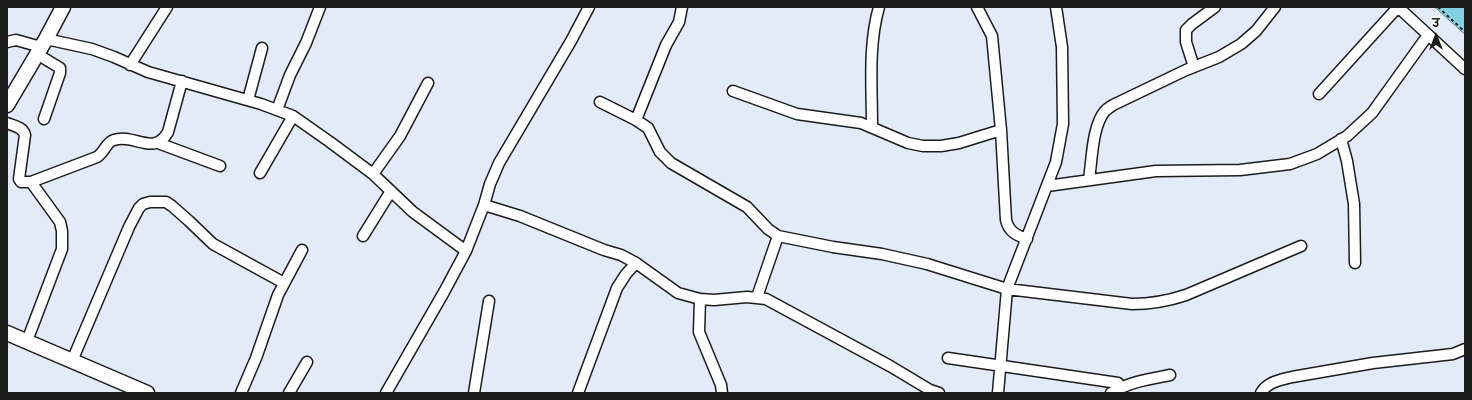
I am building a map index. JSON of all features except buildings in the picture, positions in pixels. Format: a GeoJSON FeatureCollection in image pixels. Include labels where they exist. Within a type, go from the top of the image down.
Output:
{"type":"FeatureCollection","features":[{"type":"Feature","properties":{"kind":"street"},"geometry":{"type":"LineString","coordinates":[[7,105],[63,7]]}},
{"type":"Feature","properties":{"kind":"street"},"geometry":{"type":"LineString","coordinates":[[130,65],[167,7]]}},
{"type":"Feature","properties":{"kind":"street"},"geometry":{"type":"LineString","coordinates":[[277,110],[290,75],[306,43],[320,7]]}},
{"type":"Feature","properties":{"kind":"street"},"geometry":{"type":"LineString","coordinates":[[386,393],[466,251],[484,206],[490,184],[499,162],[571,41],[589,7]]}},
{"type":"Feature","properties":{"kind":"street"},"geometry":{"type":"LineString","coordinates":[[636,120],[666,45],[679,22],[682,7]]}},
{"type":"Feature","properties":{"kind":"street"},"geometry":{"type":"LineString","coordinates":[[872,126],[872,43],[874,24],[879,7]]}},
{"type":"Feature","properties":{"kind":"street"},"geometry":{"type":"LineString","coordinates":[[977,7],[992,36],[1001,130],[1006,220],[1008,228],[1014,234],[1026,239]]}},
{"type":"Feature","properties":{"kind":"street"},"geometry":{"type":"LineString","coordinates":[[998,393],[1006,289],[1056,162],[1062,124],[1062,47],[1056,7]]}},
{"type":"Feature","properties":{"kind":"street"},"geometry":{"type":"LineString","coordinates":[[1194,67],[1186,42],[1186,30],[1215,7]]}},
{"type":"Feature","properties":{"kind":"street"},"geometry":{"type":"LineString","coordinates":[[1089,179],[1096,133],[1100,119],[1105,111],[1113,105],[1194,67],[1219,57],[1241,44],[1256,31],[1275,7]]}},
{"type":"Feature","properties":{"kind":"street"},"geometry":{"type":"LineString","coordinates":[[1319,94],[1398,7],[1465,69]]}},
{"type":"Feature","properties":{"kind":"street"},"geometry":{"type":"LineString","coordinates":[[1046,186],[1089,179],[1156,172],[1240,170],[1290,164],[1317,154],[1347,136],[1372,113],[1428,35]]}},
{"type":"Feature","properties":{"kind":"street"},"geometry":{"type":"LineString","coordinates":[[7,42],[16,40],[41,47],[92,49],[148,72],[248,100],[293,116],[373,174],[413,212],[466,251]]}},
{"type":"Feature","properties":{"kind":"street"},"geometry":{"type":"LineString","coordinates":[[41,47],[60,68],[60,73],[44,119]]}},
{"type":"Feature","properties":{"kind":"street"},"geometry":{"type":"LineString","coordinates":[[248,100],[262,48]]}},
{"type":"Feature","properties":{"kind":"street"},"geometry":{"type":"LineString","coordinates":[[7,123],[21,128],[24,132],[25,135],[19,178],[21,182],[31,182],[97,157],[102,154],[108,142],[113,140],[121,138],[151,144],[158,143],[163,140],[168,132],[182,81]]}},
{"type":"Feature","properties":{"kind":"street"},"geometry":{"type":"LineString","coordinates":[[373,174],[400,136],[428,83]]}},
{"type":"Feature","properties":{"kind":"street"},"geometry":{"type":"LineString","coordinates":[[733,91],[797,114],[861,123],[872,126],[908,143],[923,146],[941,146],[959,143],[1001,130]]}},
{"type":"Feature","properties":{"kind":"street"},"geometry":{"type":"LineString","coordinates":[[600,102],[636,120],[648,128],[660,152],[671,163],[747,207],[768,229],[778,236],[833,247],[882,254],[927,264],[1006,289],[1132,304],[1150,304],[1168,301],[1186,295],[1301,246]]}},
{"type":"Feature","properties":{"kind":"street"},"geometry":{"type":"LineString","coordinates":[[260,173],[293,116]]}},
{"type":"Feature","properties":{"kind":"street"},"geometry":{"type":"LineString","coordinates":[[1341,139],[1347,161],[1354,204],[1355,263]]}},
{"type":"Feature","properties":{"kind":"street"},"geometry":{"type":"LineString","coordinates":[[158,143],[220,166]]}},
{"type":"Feature","properties":{"kind":"street"},"geometry":{"type":"LineString","coordinates":[[27,341],[62,249],[60,222],[31,182]]}},
{"type":"Feature","properties":{"kind":"street"},"geometry":{"type":"LineString","coordinates":[[363,236],[391,191]]}},
{"type":"Feature","properties":{"kind":"street"},"geometry":{"type":"LineString","coordinates":[[72,361],[129,227],[139,208],[143,204],[150,202],[166,202],[213,244],[284,283]]}},
{"type":"Feature","properties":{"kind":"street"},"geometry":{"type":"LineString","coordinates":[[484,206],[520,216],[604,250],[621,255],[636,263],[678,293],[700,300],[757,297],[766,299],[890,366],[930,390],[939,393]]}},
{"type":"Feature","properties":{"kind":"street"},"geometry":{"type":"LineString","coordinates":[[757,297],[778,236]]}},
{"type":"Feature","properties":{"kind":"street"},"geometry":{"type":"LineString","coordinates":[[241,393],[256,358],[278,295],[302,250]]}},
{"type":"Feature","properties":{"kind":"street"},"geometry":{"type":"LineString","coordinates":[[578,393],[617,288],[626,274],[636,263]]}},
{"type":"Feature","properties":{"kind":"street"},"geometry":{"type":"LineString","coordinates":[[700,300],[699,332],[721,385],[722,393]]}},
{"type":"Feature","properties":{"kind":"street"},"geometry":{"type":"LineString","coordinates":[[474,393],[489,301]]}},
{"type":"Feature","properties":{"kind":"street"},"geometry":{"type":"LineString","coordinates":[[7,333],[146,393]]}},
{"type":"Feature","properties":{"kind":"street"},"geometry":{"type":"LineString","coordinates":[[1261,393],[1264,387],[1269,384],[1292,377],[1373,363],[1452,354],[1465,349]]}},
{"type":"Feature","properties":{"kind":"street"},"geometry":{"type":"LineString","coordinates":[[948,358],[1118,383]]}},
{"type":"Feature","properties":{"kind":"street"},"geometry":{"type":"LineString","coordinates":[[289,393],[307,362]]}},
{"type":"Feature","properties":{"kind":"street"},"geometry":{"type":"LineString","coordinates":[[1110,393],[1120,387],[1136,381],[1170,375]]}},
{"type":"Feature","properties":{"kind":"path"},"geometry":{"type":"LineString","coordinates":[[1438,7],[1465,32]]}},
{"type":"Feature","properties":{"kind":"water"},"geometry":{"type":"Polygon","coordinates":[[[1435,7],[1465,7],[1465,34],[1435,7]]]}}]}
